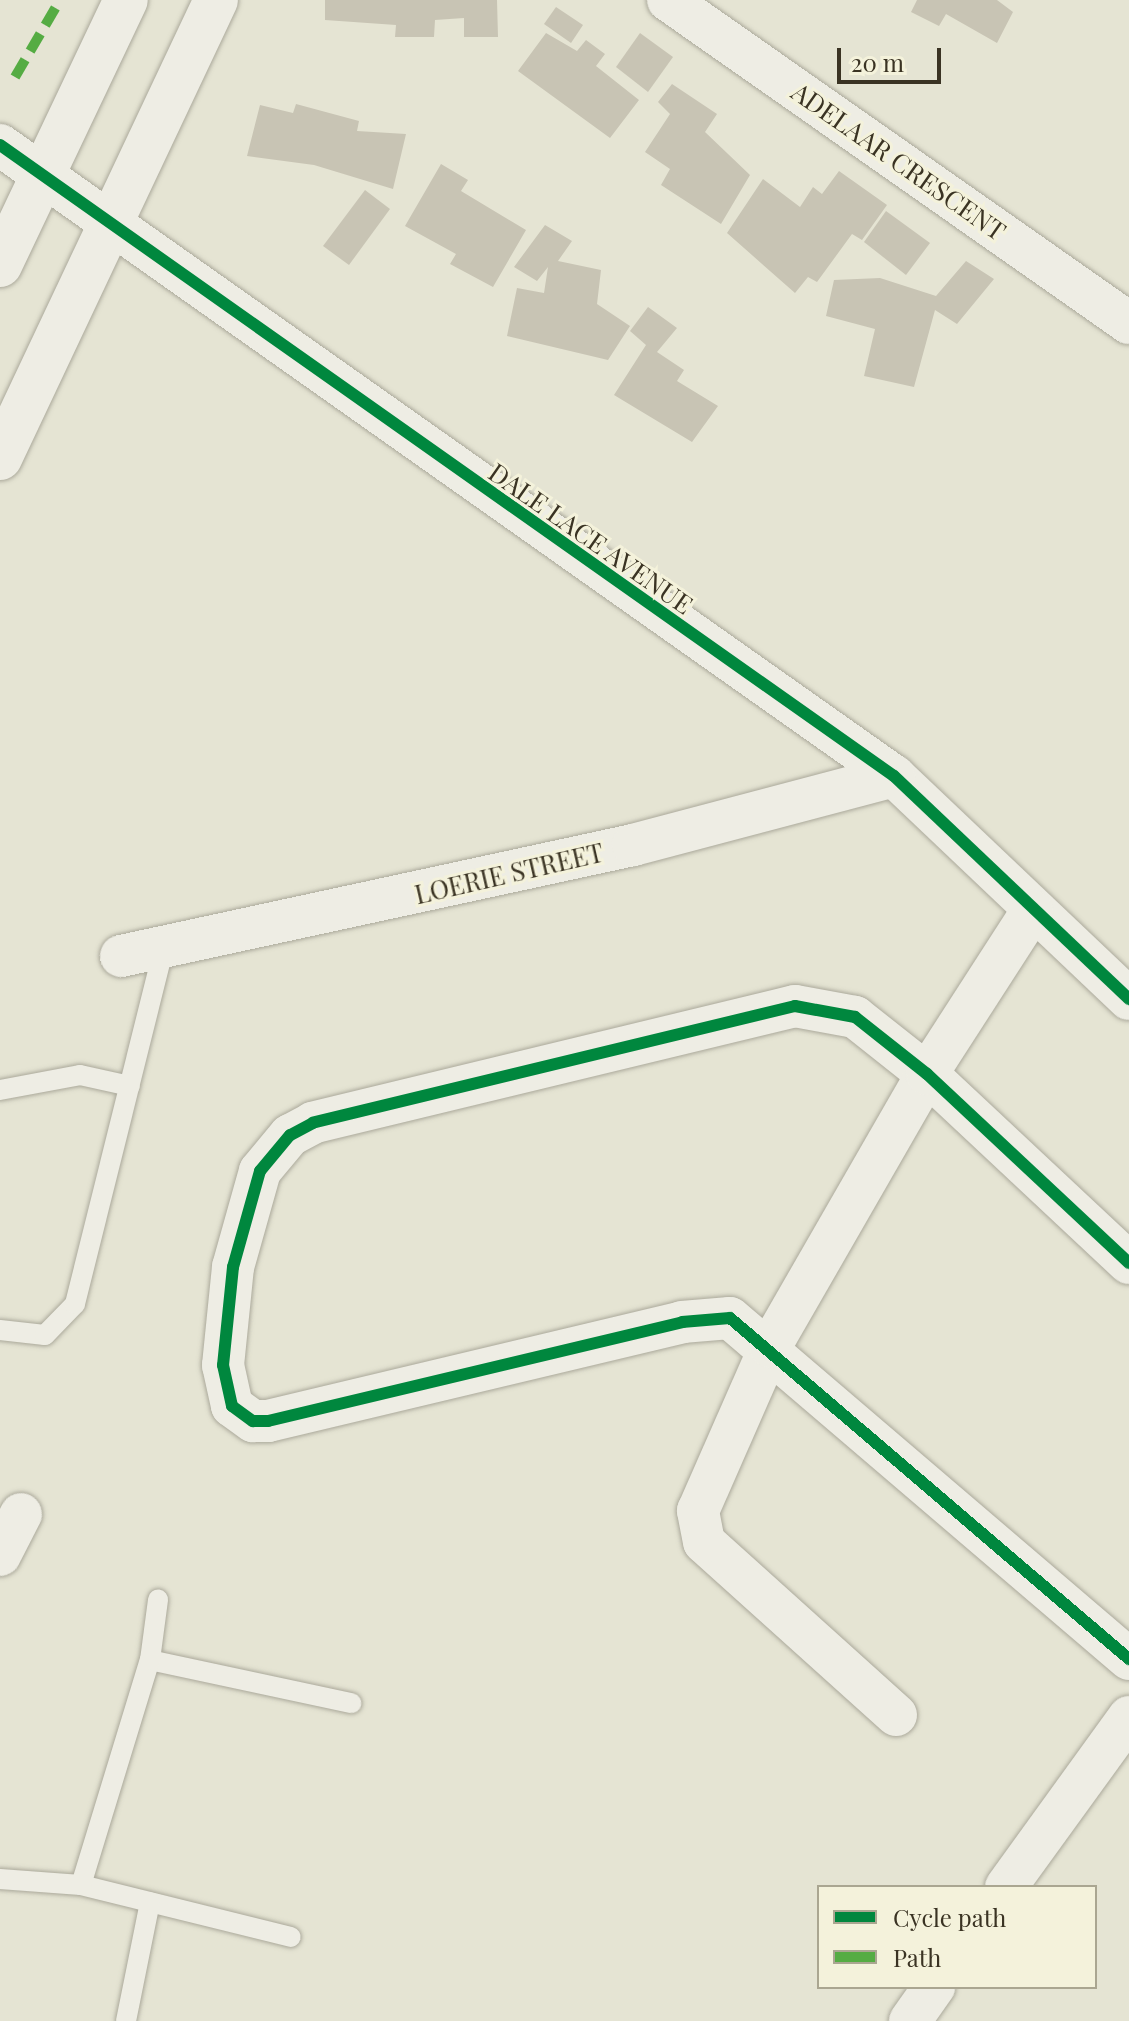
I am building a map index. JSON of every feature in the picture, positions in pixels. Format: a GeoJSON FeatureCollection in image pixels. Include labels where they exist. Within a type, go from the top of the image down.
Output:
{"type":"FeatureCollection","features":[{"type":"Feature","properties":{"kind":"main road"},"geometry":{"type":"LineString","coordinates":[[0,265],[126,0]]}},
{"type":"Feature","properties":{"kind":"main road"},"geometry":{"type":"LineString","coordinates":[[0,458],[216,0]]}},
{"type":"Feature","properties":{"kind":"street","name":"ADELAAR CRESCENT"},"geometry":{"type":"LineString","coordinates":[[668,0],[1129,323]]}},
{"type":"Feature","properties":{"kind":"street","name":"DALE LACE AVENUE"},"geometry":{"type":"LineString","coordinates":[[0,145],[894,776],[1032,911],[1129,999]]}},
{"type":"Feature","properties":{"kind":"street","name":"LOERIE STREET"},"geometry":{"type":"LineString","coordinates":[[121,956],[163,951],[633,845],[894,776]]}},
{"type":"Feature","properties":{"kind":"street"},"geometry":{"type":"LineString","coordinates":[[896,1715],[698,1530],[702,1497],[770,1347],[927,1074],[1032,911]]}},
{"type":"Feature","properties":{"kind":"street"},"geometry":{"type":"LineString","coordinates":[[1129,1263],[927,1074],[855,1017],[795,1006],[313,1123],[271,1152],[260,1171],[233,1267],[223,1365],[232,1406],[253,1421],[268,1421],[717,1316],[770,1347],[1129,1659]]}},
{"type":"Feature","properties":{"kind":"street"},"geometry":{"type":"LineString","coordinates":[[0,1555],[21,1514]]}},
{"type":"Feature","properties":{"kind":"street"},"geometry":{"type":"LineString","coordinates":[[1007,1885],[1129,1717]]}},
{"type":"Feature","properties":{"kind":"street"},"geometry":{"type":"LineString","coordinates":[[910,2021],[933,1989]]}},
{"type":"Feature","properties":{"kind":"lane"},"geometry":{"type":"LineString","coordinates":[[0,1330],[45,1335],[75,1304],[163,951]]}},
{"type":"Feature","properties":{"kind":"lane"},"geometry":{"type":"LineString","coordinates":[[0,1090],[80,1075],[130,1086]]}},
{"type":"Feature","properties":{"kind":"lane"},"geometry":{"type":"LineString","coordinates":[[81,1885],[150,1660],[158,1600]]}},
{"type":"Feature","properties":{"kind":"lane"},"geometry":{"type":"LineString","coordinates":[[150,1660],[351,1703]]}},
{"type":"Feature","properties":{"kind":"lane"},"geometry":{"type":"LineString","coordinates":[[0,1879],[81,1885],[291,1937]]}},
{"type":"Feature","properties":{"kind":"lane"},"geometry":{"type":"LineString","coordinates":[[126,2021],[150,1902]]}},
{"type":"Feature","properties":{"kind":"building"},"geometry":{"type":"Polygon","coordinates":[[[325,0],[497,0],[498,37],[464,37],[464,18],[435,20],[434,37],[395,37],[396,25],[325,20],[325,0]]]}},
{"type":"Feature","properties":{"kind":"building"},"geometry":{"type":"Polygon","coordinates":[[[917,0],[997,0],[1013,12],[997,43],[946,14],[939,26],[911,12],[917,0]]]}},
{"type":"Feature","properties":{"kind":"building"},"geometry":{"type":"Polygon","coordinates":[[[556,7],[583,25],[571,43],[544,24],[556,7]]]}},
{"type":"Feature","properties":{"kind":"building"},"geometry":{"type":"Polygon","coordinates":[[[546,33],[577,51],[586,40],[605,54],[596,66],[639,100],[610,138],[518,71],[546,33]]]}},
{"type":"Feature","properties":{"kind":"building"},"geometry":{"type":"Polygon","coordinates":[[[640,33],[673,57],[648,92],[616,67],[640,33]]]}},
{"type":"Feature","properties":{"kind":"building"},"geometry":{"type":"Polygon","coordinates":[[[672,84],[717,114],[705,132],[750,175],[721,224],[661,185],[670,169],[645,152],[670,114],[658,102],[672,84]]]}},
{"type":"Feature","properties":{"kind":"building"},"geometry":{"type":"Polygon","coordinates":[[[296,104],[359,121],[357,131],[406,134],[393,189],[314,165],[247,156],[260,105],[293,113],[296,104]]]}},
{"type":"Feature","properties":{"kind":"building"},"geometry":{"type":"Polygon","coordinates":[[[441,164],[468,180],[461,191],[526,230],[493,287],[450,264],[456,254],[405,226],[441,164]]]}},
{"type":"Feature","properties":{"kind":"building"},"geometry":{"type":"Polygon","coordinates":[[[839,171],[887,205],[862,240],[852,234],[817,282],[808,277],[795,293],[727,233],[763,179],[800,207],[813,187],[822,194],[839,171]]]}},
{"type":"Feature","properties":{"kind":"building"},"geometry":{"type":"Polygon","coordinates":[[[365,190],[390,209],[349,265],[323,246],[365,190]]]}},
{"type":"Feature","properties":{"kind":"building"},"geometry":{"type":"Polygon","coordinates":[[[886,211],[930,243],[906,275],[864,242],[886,211]]]}},
{"type":"Feature","properties":{"kind":"building"},"geometry":{"type":"Polygon","coordinates":[[[545,225],[572,241],[558,261],[601,270],[597,304],[630,326],[608,360],[507,336],[517,288],[544,293],[548,267],[537,281],[514,267],[545,225]]]}},
{"type":"Feature","properties":{"kind":"building"},"geometry":{"type":"Polygon","coordinates":[[[966,261],[994,279],[957,324],[935,310],[914,387],[864,376],[875,329],[826,316],[834,280],[880,278],[936,296],[966,261]]]}},
{"type":"Feature","properties":{"kind":"building"},"geometry":{"type":"Polygon","coordinates":[[[648,307],[677,328],[657,352],[684,370],[677,381],[718,406],[692,442],[614,395],[646,345],[630,331],[648,307]]]}},
{"type":"Feature","properties":{"kind":"marked path"},"geometry":{"type":"LineString","coordinates":[[15,77],[60,0]]}},
{"type":"Feature","properties":{"kind":"cycle path"},"geometry":{"type":"LineString","coordinates":[[0,145],[894,776],[1129,999]]}},
{"type":"Feature","properties":{"kind":"cycle path"},"geometry":{"type":"LineString","coordinates":[[1129,1263],[927,1074],[855,1017],[795,1006],[313,1123],[290,1135],[260,1171],[233,1267],[223,1365],[232,1406],[253,1421],[268,1421],[682,1322],[730,1318],[1129,1659]]}}]}
